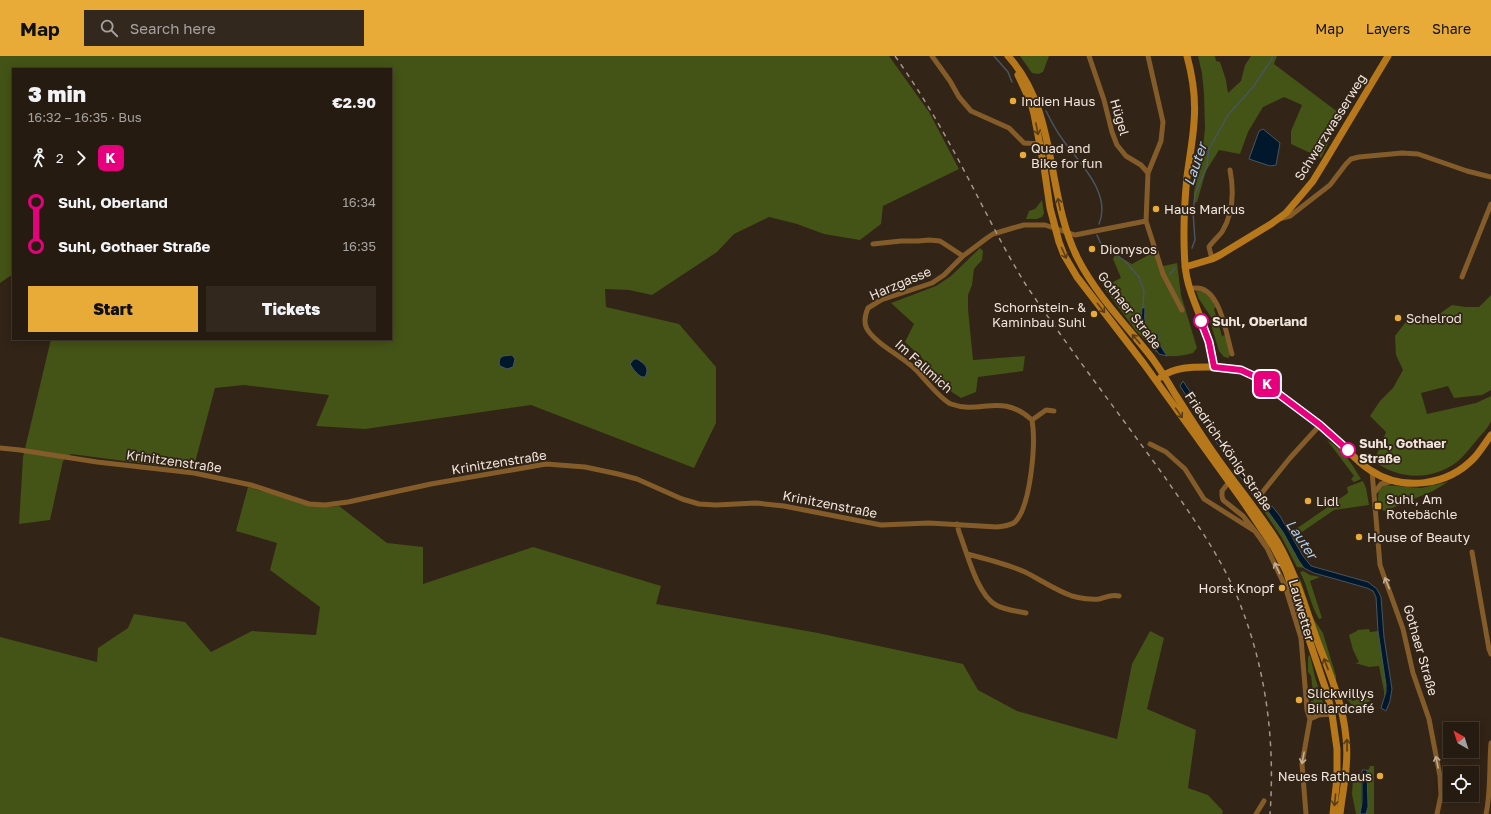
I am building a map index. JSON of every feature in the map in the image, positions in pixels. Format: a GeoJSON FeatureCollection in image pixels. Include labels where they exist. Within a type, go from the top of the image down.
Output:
{"type":"FeatureCollection","features":[{"type":"Feature","properties":{"kind":"main road"},"geometry":{"type":"LineString","coordinates":[[1188,56],[1192,74],[1194,122],[1187,178],[1184,219],[1185,267],[1190,289],[1209,342],[1214,367]]}},
{"type":"Feature","properties":{"kind":"main road","name":"Schwarzwasserweg"},"geometry":{"type":"LineString","coordinates":[[1185,267],[1212,259],[1262,230],[1286,213],[1312,181],[1388,56]]}},
{"type":"Feature","properties":{"kind":"main road"},"geometry":{"type":"LineString","coordinates":[[1009,57],[1031,103],[1044,144]]}},
{"type":"Feature","properties":{"kind":"main road","name":"Gothaer Straße"},"geometry":{"type":"LineString","coordinates":[[1044,144],[1050,208],[1054,227],[1064,256],[1077,277],[1156,381],[1229,482]]}},
{"type":"Feature","properties":{"kind":"main road","name":"Gothaer Straße"},"geometry":{"type":"LineString","coordinates":[[1044,144],[1066,232],[1079,262],[1164,376]]}},
{"type":"Feature","properties":{"kind":"main road"},"geometry":{"type":"LineString","coordinates":[[1156,381],[1180,368],[1214,367],[1241,370],[1256,377],[1320,425],[1359,462],[1387,480],[1414,484],[1424,483],[1452,475],[1475,457],[1491,435]]}},
{"type":"Feature","properties":{"kind":"main road","name":"Friedrich-König-Straße"},"geometry":{"type":"LineString","coordinates":[[1164,376],[1219,460],[1266,525],[1286,558],[1293,574],[1335,687],[1342,714],[1347,740],[1347,751],[1340,814]]}},
{"type":"Feature","properties":{"kind":"main road","name":"Friedrich-König-Straße"},"geometry":{"type":"LineString","coordinates":[[1229,482],[1264,532],[1286,571],[1327,693],[1332,714],[1337,749],[1337,778],[1333,814]]}},
{"type":"Feature","properties":{"kind":"street"},"geometry":{"type":"LineString","coordinates":[[932,56],[950,81],[959,97],[971,112],[1009,128],[1024,143],[1044,144]]}},
{"type":"Feature","properties":{"kind":"street","name":"Hügel"},"geometry":{"type":"LineString","coordinates":[[1089,56],[1117,145],[1126,156],[1141,165],[1148,172]]}},
{"type":"Feature","properties":{"kind":"street"},"geometry":{"type":"LineString","coordinates":[[1148,56],[1163,122],[1163,132],[1161,141],[1148,172],[1146,221],[1163,274],[1182,310]]}},
{"type":"Feature","properties":{"kind":"street"},"geometry":{"type":"LineString","coordinates":[[1278,219],[1286,218],[1295,212],[1330,185],[1351,159],[1359,157],[1402,153],[1418,154],[1467,171],[1491,177]]}},
{"type":"Feature","properties":{"kind":"street"},"geometry":{"type":"LineString","coordinates":[[1212,259],[1210,247],[1222,231],[1230,211],[1233,195],[1230,170]]}},
{"type":"Feature","properties":{"kind":"street"},"geometry":{"type":"LineString","coordinates":[[1462,277],[1491,204]]}},
{"type":"Feature","properties":{"kind":"street"},"geometry":{"type":"LineString","coordinates":[[1066,232],[1079,234],[1146,221]]}},
{"type":"Feature","properties":{"kind":"street","name":"Harzgasse"},"geometry":{"type":"LineString","coordinates":[[873,336],[866,327],[864,318],[868,308],[881,300],[932,283],[944,275],[974,246],[993,234],[1013,228],[1036,224],[1054,227],[1066,232]]}},
{"type":"Feature","properties":{"kind":"street"},"geometry":{"type":"LineString","coordinates":[[873,244],[901,241],[940,241],[963,256]]}},
{"type":"Feature","properties":{"kind":"street"},"geometry":{"type":"LineString","coordinates":[[1190,289],[1197,287],[1213,296],[1220,309],[1232,354]]}},
{"type":"Feature","properties":{"kind":"street","name":"Im Fallmich"},"geometry":{"type":"LineString","coordinates":[[873,336],[914,369],[949,403],[961,407],[1002,405],[1025,414],[1032,420]]}},
{"type":"Feature","properties":{"kind":"street"},"geometry":{"type":"LineString","coordinates":[[1032,420],[1046,410],[1054,411]]}},
{"type":"Feature","properties":{"kind":"street","name":"Krinitzenstraße"},"geometry":{"type":"LineString","coordinates":[[0,448],[97,462],[194,473],[251,485],[309,504],[325,505],[348,502],[431,484],[546,464],[585,467],[618,474],[637,480],[682,499],[699,504],[716,505],[756,503],[784,506],[881,525],[929,523],[997,527],[1008,526],[1014,522],[1020,514],[1031,478],[1032,420]]}},
{"type":"Feature","properties":{"kind":"street"},"geometry":{"type":"LineString","coordinates":[[1261,494],[1290,458],[1320,425]]}},
{"type":"Feature","properties":{"kind":"street"},"geometry":{"type":"LineString","coordinates":[[1150,444],[1166,452],[1185,469],[1204,499],[1255,532]]}},
{"type":"Feature","properties":{"kind":"street","name":"Gothaer Straße"},"geometry":{"type":"LineString","coordinates":[[1372,471],[1380,565],[1403,629],[1413,673],[1429,720],[1440,776],[1441,795],[1437,814]]}},
{"type":"Feature","properties":{"kind":"street"},"geometry":{"type":"LineString","coordinates":[[1374,493],[1381,484],[1394,481]]}},
{"type":"Feature","properties":{"kind":"street","name":"Lauwetter"},"geometry":{"type":"LineString","coordinates":[[1229,482],[1222,491],[1223,500],[1243,516],[1267,548],[1285,586],[1301,638],[1307,710],[1310,719],[1302,764],[1306,814]]}},
{"type":"Feature","properties":{"kind":"street"},"geometry":{"type":"LineString","coordinates":[[957,524],[977,582],[989,599],[995,605],[1005,609],[1026,613]]}},
{"type":"Feature","properties":{"kind":"street"},"geometry":{"type":"LineString","coordinates":[[1472,552],[1491,654]]}},
{"type":"Feature","properties":{"kind":"street"},"geometry":{"type":"LineString","coordinates":[[967,554],[1008,565],[1027,573],[1054,589],[1072,596],[1090,599],[1105,597],[1112,594],[1119,596]]}},
{"type":"Feature","properties":{"kind":"street"},"geometry":{"type":"LineString","coordinates":[[1310,719],[1319,715],[1332,714]]}},
{"type":"Feature","properties":{"kind":"street"},"geometry":{"type":"LineString","coordinates":[[1486,814],[1490,798],[1491,743]]}},
{"type":"Feature","properties":{"kind":"street"},"geometry":{"type":"LineString","coordinates":[[1256,814],[1264,801]]}},
{"type":"Feature","properties":{"kind":"green space"},"geometry":{"type":"Polygon","coordinates":[[[0,56],[889,56],[929,112],[959,169],[883,206],[881,224],[860,240],[824,234],[797,224],[769,217],[734,234],[717,252],[652,295],[629,290],[605,289],[606,307],[679,324],[716,367],[716,423],[694,468],[531,405],[365,429],[316,426],[329,395],[244,385],[215,388],[193,470],[71,454],[63,461],[50,520],[19,524],[23,457],[51,340],[392,340],[392,68],[12,68],[12,275],[0,283],[0,56]]]}},
{"type":"Feature","properties":{"kind":"green space"},"geometry":{"type":"Polygon","coordinates":[[[1020,56],[1049,56],[1043,72],[1038,74],[1032,73],[1020,56]]]}},
{"type":"Feature","properties":{"kind":"green space"},"geometry":{"type":"Polygon","coordinates":[[[1198,56],[1215,56],[1216,61],[1220,62],[1226,80],[1228,93],[1241,81],[1245,65],[1251,56],[1277,56],[1274,64],[1339,113],[1332,135],[1321,158],[1291,144],[1291,131],[1302,105],[1284,97],[1263,107],[1248,132],[1240,154],[1219,150],[1206,171],[1197,202],[1194,203],[1194,192],[1202,156],[1205,128],[1202,73],[1198,56]]]}},
{"type":"Feature","properties":{"kind":"green space"},"geometry":{"type":"Polygon","coordinates":[[[1042,200],[1044,213],[1042,217],[1037,219],[1026,219],[1029,211],[1035,209],[1042,200]]]}},
{"type":"Feature","properties":{"kind":"green space"},"geometry":{"type":"Polygon","coordinates":[[[980,248],[983,251],[982,260],[974,269],[972,285],[968,295],[973,360],[1025,356],[1023,371],[978,377],[976,392],[961,398],[944,387],[923,359],[905,342],[914,324],[891,303],[936,286],[951,276],[980,248]]]}},
{"type":"Feature","properties":{"kind":"green space"},"geometry":{"type":"Polygon","coordinates":[[[1154,252],[1159,267],[1177,263],[1181,295],[1197,348],[1193,353],[1179,356],[1164,356],[1156,352],[1136,331],[1105,289],[1114,285],[1113,282],[1121,278],[1113,259],[1115,255],[1132,264],[1154,252]]]}},
{"type":"Feature","properties":{"kind":"green space"},"geometry":{"type":"Polygon","coordinates":[[[1196,291],[1205,293],[1217,306],[1214,309],[1222,336],[1225,335],[1230,354],[1229,358],[1224,357],[1219,351],[1210,321],[1213,320],[1199,299],[1196,291]]]}},
{"type":"Feature","properties":{"kind":"green space"},"geometry":{"type":"Polygon","coordinates":[[[1491,295],[1491,390],[1482,395],[1454,398],[1448,386],[1421,393],[1427,414],[1476,403],[1491,396],[1491,421],[1488,426],[1457,462],[1437,473],[1415,476],[1404,475],[1394,472],[1374,461],[1386,432],[1370,416],[1380,401],[1393,388],[1403,370],[1396,355],[1395,336],[1408,319],[1428,322],[1452,305],[1479,307],[1491,295]]]}},
{"type":"Feature","properties":{"kind":"green space"},"geometry":{"type":"Polygon","coordinates":[[[1327,440],[1338,448],[1351,462],[1361,479],[1354,482],[1351,479],[1354,476],[1327,440]]]}},
{"type":"Feature","properties":{"kind":"green space"},"geometry":{"type":"Polygon","coordinates":[[[1363,481],[1366,488],[1369,505],[1334,510],[1302,532],[1296,529],[1348,493],[1347,487],[1363,481]]]}},
{"type":"Feature","properties":{"kind":"green space"},"geometry":{"type":"Polygon","coordinates":[[[1448,482],[1433,491],[1385,511],[1382,510],[1382,502],[1378,501],[1378,494],[1385,485],[1421,488],[1448,482]]]}},
{"type":"Feature","properties":{"kind":"green space"},"geometry":{"type":"Polygon","coordinates":[[[248,487],[310,506],[339,506],[387,543],[423,547],[423,584],[533,547],[661,586],[656,604],[818,633],[963,664],[978,690],[1017,711],[1117,739],[1132,664],[1150,631],[1164,638],[1147,709],[1196,730],[1188,788],[1208,795],[1223,811],[1222,814],[0,814],[0,637],[97,662],[98,648],[128,628],[134,614],[185,622],[211,652],[252,631],[316,635],[320,607],[270,570],[277,543],[236,531],[248,487]]]}},
{"type":"Feature","properties":{"kind":"green space"},"geometry":{"type":"Polygon","coordinates":[[[1260,505],[1267,510],[1283,532],[1304,568],[1297,567],[1282,538],[1260,505]]]}},
{"type":"Feature","properties":{"kind":"green space"},"geometry":{"type":"Polygon","coordinates":[[[1295,571],[1301,581],[1313,618],[1323,633],[1336,676],[1336,682],[1295,571]]]}},
{"type":"Feature","properties":{"kind":"green space"},"geometry":{"type":"Polygon","coordinates":[[[1303,571],[1310,575],[1320,577],[1310,581],[1322,618],[1319,619],[1313,607],[1300,572],[1303,571]]]}},
{"type":"Feature","properties":{"kind":"green space"},"geometry":{"type":"Polygon","coordinates":[[[1369,629],[1370,632],[1378,631],[1386,685],[1384,700],[1384,691],[1379,666],[1369,667],[1355,663],[1359,662],[1353,650],[1349,635],[1357,630],[1369,629]]]}},
{"type":"Feature","properties":{"kind":"green space"},"geometry":{"type":"Polygon","coordinates":[[[1310,655],[1323,703],[1321,709],[1316,712],[1312,711],[1309,706],[1311,701],[1314,700],[1311,676],[1308,672],[1308,657],[1310,655]]]}},
{"type":"Feature","properties":{"kind":"green space"},"geometry":{"type":"Polygon","coordinates":[[[1373,694],[1370,701],[1355,709],[1347,699],[1351,698],[1352,701],[1373,694]]]}},
{"type":"Feature","properties":{"kind":"green space"},"geometry":{"type":"Polygon","coordinates":[[[1370,766],[1374,766],[1374,814],[1366,814],[1368,807],[1367,770],[1370,766]]]}},
{"type":"Feature","properties":{"kind":"green space"},"geometry":{"type":"Polygon","coordinates":[[[1361,776],[1361,811],[1360,814],[1356,814],[1352,794],[1353,778],[1361,776]]]}},
{"type":"Feature","properties":{"kind":"water"},"geometry":{"type":"Polygon","coordinates":[[[1263,129],[1280,143],[1276,165],[1270,166],[1249,159],[1259,131],[1263,129]]]}},
{"type":"Feature","properties":{"kind":"water"},"geometry":{"type":"Polygon","coordinates":[[[1142,307],[1145,308],[1145,322],[1149,333],[1154,341],[1155,333],[1158,334],[1158,342],[1167,356],[1159,354],[1144,332],[1142,307]]]}},
{"type":"Feature","properties":{"kind":"water"},"geometry":{"type":"Polygon","coordinates":[[[512,355],[515,359],[513,367],[507,369],[500,366],[500,358],[503,356],[512,355]]]}},
{"type":"Feature","properties":{"kind":"water"},"geometry":{"type":"Polygon","coordinates":[[[634,359],[637,359],[646,366],[647,371],[645,377],[638,375],[634,371],[630,364],[634,359]]]}},
{"type":"Feature","properties":{"kind":"water"},"geometry":{"type":"Polygon","coordinates":[[[1183,381],[1259,495],[1256,500],[1180,386],[1183,381]]]}},
{"type":"Feature","properties":{"kind":"water"},"geometry":{"type":"Polygon","coordinates":[[[1272,506],[1280,516],[1303,556],[1311,566],[1368,582],[1377,589],[1381,597],[1384,637],[1392,689],[1390,701],[1386,711],[1381,708],[1386,692],[1386,685],[1378,631],[1376,597],[1373,591],[1314,573],[1304,568],[1283,532],[1267,510],[1272,506]]]}},
{"type":"Feature","properties":{"kind":"water"},"geometry":{"type":"Polygon","coordinates":[[[1362,770],[1367,770],[1368,807],[1366,814],[1360,814],[1362,802],[1362,770]]]}},
{"type":"Feature","properties":{"kind":"waterway"},"geometry":{"type":"LineString","coordinates":[[994,56],[1008,72],[1012,82]]}},
{"type":"Feature","properties":{"kind":"waterway","name":"Lauter"},"geometry":{"type":"LineString","coordinates":[[1192,248],[1195,240],[1193,212],[1195,194],[1207,166],[1209,149],[1228,115],[1253,87],[1272,59],[1272,56]]}},
{"type":"Feature","properties":{"kind":"waterway"},"geometry":{"type":"LineString","coordinates":[[1046,111],[1058,133],[1085,169],[1098,190],[1102,212],[1099,224]]}},
{"type":"Feature","properties":{"kind":"waterway"},"geometry":{"type":"LineString","coordinates":[[1097,235],[1101,244],[1125,261],[1139,277],[1144,291],[1143,308]]}},
{"type":"Feature","properties":{"kind":"waterway","name":"Lauter"},"geometry":{"type":"LineString","coordinates":[[1170,274],[1175,268]]}},
{"type":"Feature","properties":{"kind":"waterway","name":"Lauter"},"geometry":{"type":"LineString","coordinates":[[1257,498],[1270,509]]}},
{"type":"Feature","properties":{"kind":"railway"},"geometry":{"type":"LineString","coordinates":[[895,56],[941,128],[1005,249],[1026,285],[1186,508],[1217,556],[1235,591],[1251,634],[1263,684],[1270,736],[1270,814]]}},
{"type":"Feature","properties":{"kind":"bus line","name":"K"},"geometry":{"type":"LineString","coordinates":[[1201,321],[1209,342],[1214,360],[1214,367],[1241,370],[1256,377],[1320,425],[1348,450]]}},
{"type":"Feature","properties":{"kind":"place","name":"Indien Haus"},"geometry":{"type":"Point","coordinates":[1013,101]}},
{"type":"Feature","properties":{"kind":"place","name":"Quad and Bike for fun"},"geometry":{"type":"Point","coordinates":[1023,155]}},
{"type":"Feature","properties":{"kind":"place","name":"Haus Markus"},"geometry":{"type":"Point","coordinates":[1156,209]}},
{"type":"Feature","properties":{"kind":"place","name":"Dionysos"},"geometry":{"type":"Point","coordinates":[1092,249]}},
{"type":"Feature","properties":{"kind":"place","name":"Schornstein- & Kaminbau Suhl"},"geometry":{"type":"Point","coordinates":[1094,314]}},
{"type":"Feature","properties":{"kind":"place","name":"Schelrod"},"geometry":{"type":"Point","coordinates":[1398,318]}},
{"type":"Feature","properties":{"kind":"place","name":"Suhl, Oberland"},"geometry":{"type":"Point","coordinates":[1201,321]}},
{"type":"Feature","properties":{"kind":"place","name":"Suhl, Gothaer Straße"},"geometry":{"type":"Point","coordinates":[1348,450]}},
{"type":"Feature","properties":{"kind":"place","name":"Lidl"},"geometry":{"type":"Point","coordinates":[1308,501]}},
{"type":"Feature","properties":{"kind":"place","name":"Suhl, Am Rotebächle"},"geometry":{"type":"Point","coordinates":[1378,506]}},
{"type":"Feature","properties":{"kind":"place","name":"House of Beauty"},"geometry":{"type":"Point","coordinates":[1359,537]}},
{"type":"Feature","properties":{"kind":"place","name":"Horst Knopf"},"geometry":{"type":"Point","coordinates":[1282,588]}},
{"type":"Feature","properties":{"kind":"place","name":"Slickwillys Billardcafé"},"geometry":{"type":"Point","coordinates":[1299,700]}},
{"type":"Feature","properties":{"kind":"place","name":"Neues Rathaus"},"geometry":{"type":"Point","coordinates":[1380,776]}}]}
